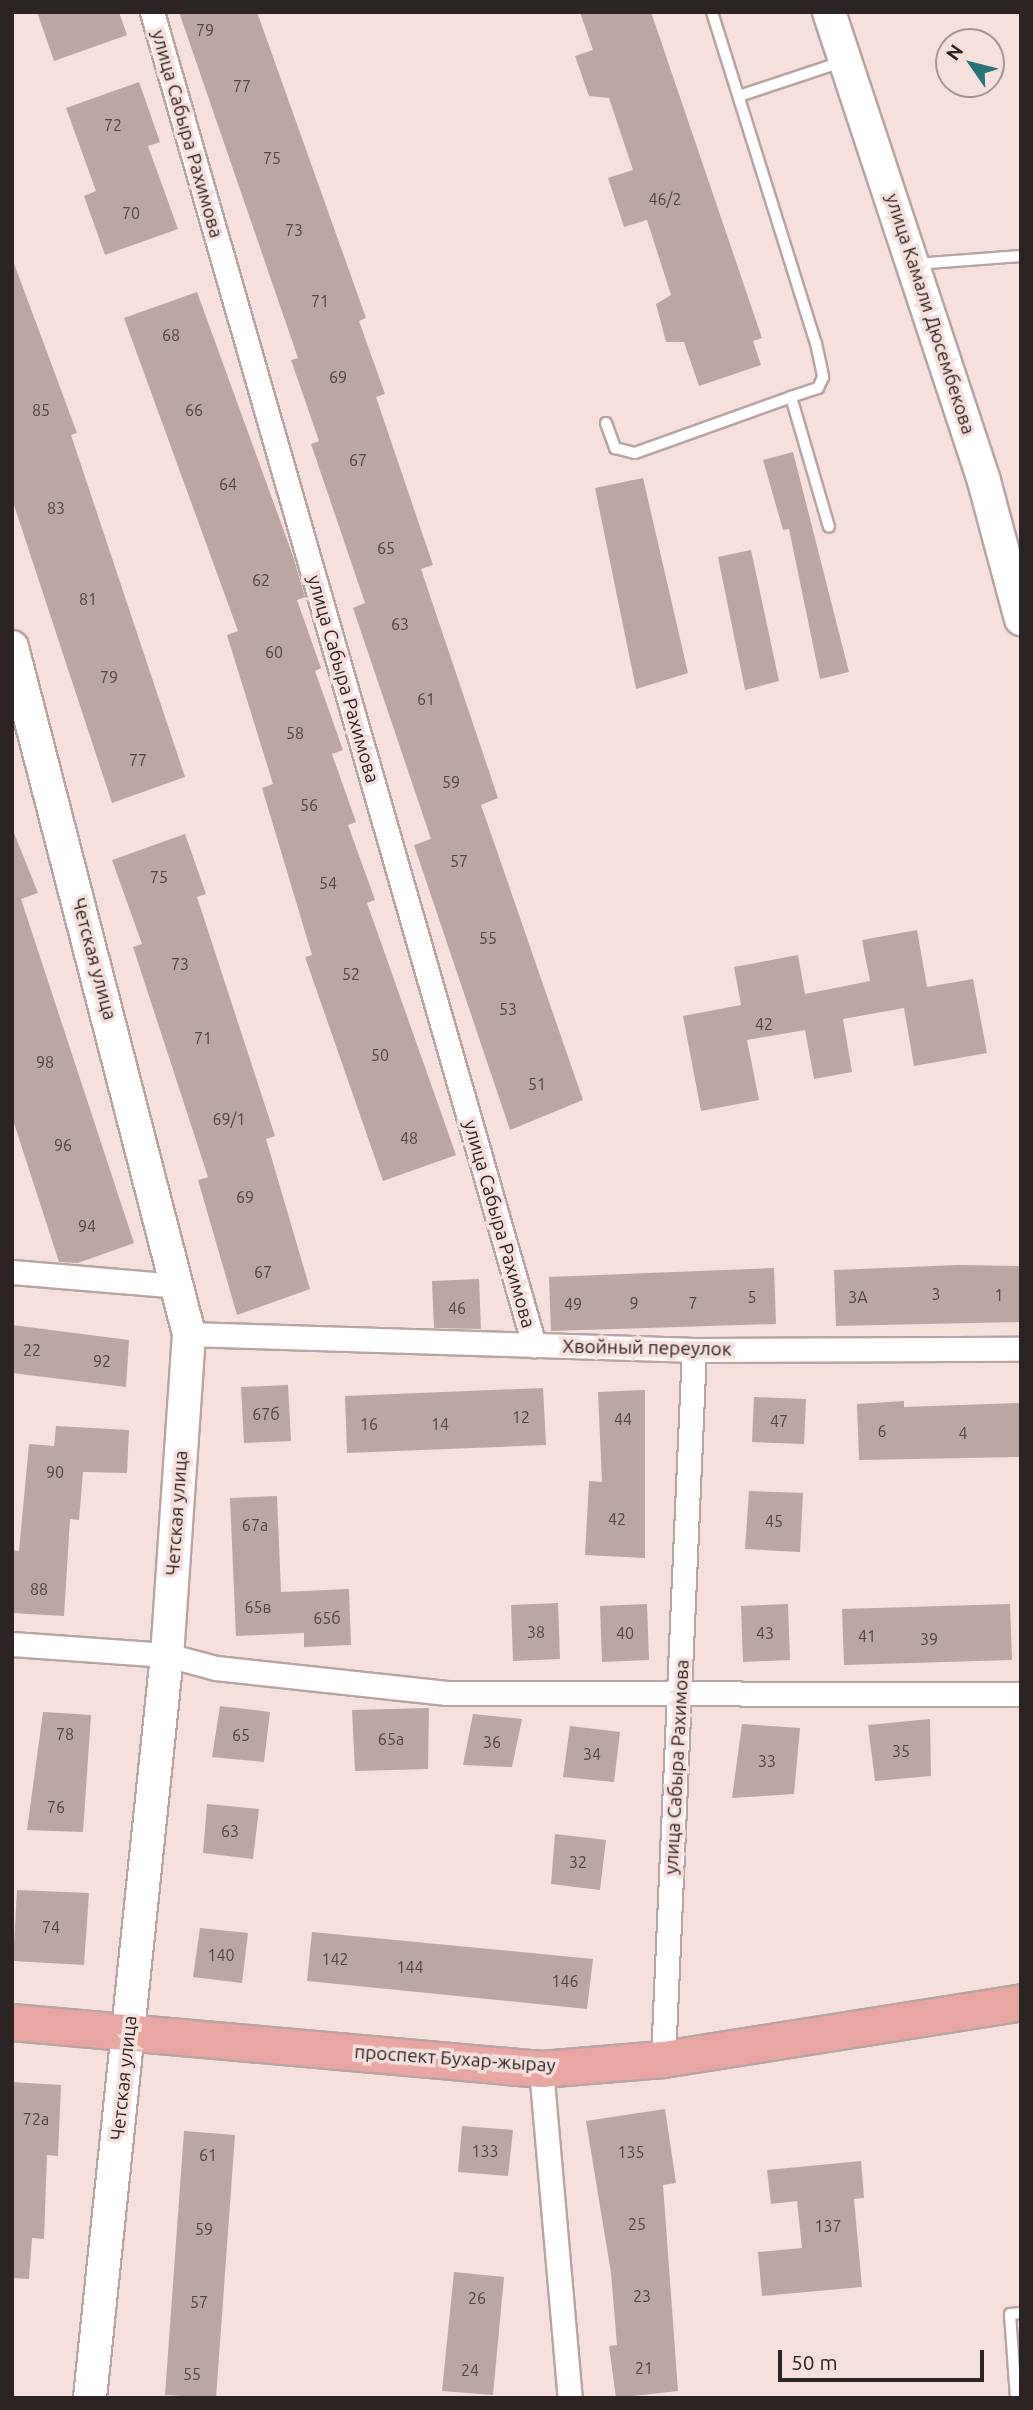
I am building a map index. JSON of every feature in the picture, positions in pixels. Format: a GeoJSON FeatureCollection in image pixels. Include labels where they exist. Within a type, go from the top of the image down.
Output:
{"type":"FeatureCollection","features":[{"type":"Feature","properties":{"kind":"main road","name":"проспект Бухар-жырау"},"geometry":{"type":"LineString","coordinates":[[12,2022],[541,2069],[663,2059],[1021,2001]]}},
{"type":"Feature","properties":{"kind":"street","name":"улица Сабыра Рахимова"},"geometry":{"type":"LineString","coordinates":[[152,12],[534,1345]]}},
{"type":"Feature","properties":{"kind":"street","name":"улица Камали Дюсембекова"},"geometry":{"type":"LineString","coordinates":[[829,12],[915,264],[1021,619]]}},
{"type":"Feature","properties":{"kind":"street","name":"Четская улица"},"geometry":{"type":"LineString","coordinates":[[12,647],[180,1286],[189,1335],[167,1655],[90,2398]]}},
{"type":"Feature","properties":{"kind":"street"},"geometry":{"type":"LineString","coordinates":[[12,1272],[180,1286]]}},
{"type":"Feature","properties":{"kind":"street","name":"Хвойный переулок"},"geometry":{"type":"LineString","coordinates":[[189,1335],[694,1350],[1021,1349]]}},
{"type":"Feature","properties":{"kind":"street","name":"улица Сабыра Рахимова"},"geometry":{"type":"LineString","coordinates":[[663,2059],[694,1350]]}},
{"type":"Feature","properties":{"kind":"street"},"geometry":{"type":"LineString","coordinates":[[12,1644],[167,1655],[216,1668],[447,1693],[680,1696],[1021,1693]]}},
{"type":"Feature","properties":{"kind":"street"},"geometry":{"type":"LineString","coordinates":[[541,2069],[570,2398]]}},
{"type":"Feature","properties":{"kind":"lane"},"geometry":{"type":"LineString","coordinates":[[606,423],[615,448],[635,453],[818,388],[824,377],[712,12]]}},
{"type":"Feature","properties":{"kind":"lane"},"geometry":{"type":"LineString","coordinates":[[739,96],[846,61]]}},
{"type":"Feature","properties":{"kind":"lane"},"geometry":{"type":"LineString","coordinates":[[915,264],[1021,256]]}},
{"type":"Feature","properties":{"kind":"lane"},"geometry":{"type":"LineString","coordinates":[[791,397],[829,527]]}},
{"type":"Feature","properties":{"kind":"lane"},"geometry":{"type":"LineString","coordinates":[[1016,2398],[1010,2314],[1021,2312]]}},
{"type":"Feature","properties":{"kind":"building"},"geometry":{"type":"Polygon","coordinates":[[[37,12],[119,12],[127,35],[54,61],[37,12]]]}},
{"type":"Feature","properties":{"kind":"building"},"geometry":{"type":"Polygon","coordinates":[[[179,12],[257,12],[366,318],[359,321],[385,394],[376,397],[433,565],[421,569],[498,798],[481,805],[583,1100],[510,1130],[414,845],[431,839],[353,608],[365,603],[311,444],[319,441],[291,360],[298,358],[179,12]]]}},
{"type":"Feature","properties":{"kind":"building"},"geometry":{"type":"Polygon","coordinates":[[[580,12],[651,12],[762,338],[753,341],[761,365],[699,386],[684,342],[666,342],[656,304],[671,295],[647,220],[624,227],[608,178],[633,170],[609,98],[589,96],[575,56],[593,50],[580,12]]]}},
{"type":"Feature","properties":{"kind":"building"},"geometry":{"type":"Polygon","coordinates":[[[139,82],[160,142],[148,146],[178,229],[105,255],[84,196],[96,191],[66,108],[139,82]]]}},
{"type":"Feature","properties":{"kind":"building"},"geometry":{"type":"Polygon","coordinates":[[[12,258],[77,433],[71,435],[185,777],[112,803],[12,499],[12,258]]]}},
{"type":"Feature","properties":{"kind":"building"},"geometry":{"type":"Polygon","coordinates":[[[197,292],[293,556],[305,597],[297,600],[321,668],[315,671],[343,750],[332,754],[356,822],[348,825],[375,900],[367,903],[456,1155],[383,1181],[305,957],[312,955],[262,788],[273,784],[227,635],[238,631],[124,318],[197,292]]]}},
{"type":"Feature","properties":{"kind":"building"},"geometry":{"type":"Polygon","coordinates":[[[793,452],[849,672],[820,679],[789,529],[783,530],[763,460],[793,452]]]}},
{"type":"Feature","properties":{"kind":"building"},"geometry":{"type":"Polygon","coordinates":[[[643,478],[688,673],[636,689],[595,488],[643,478]]]}},
{"type":"Feature","properties":{"kind":"building"},"geometry":{"type":"Polygon","coordinates":[[[751,550],[779,681],[745,690],[718,557],[751,550]]]}},
{"type":"Feature","properties":{"kind":"building"},"geometry":{"type":"Polygon","coordinates":[[[12,828],[38,893],[21,899],[134,1243],[78,1263],[59,1262],[12,1117],[12,828]]]}},
{"type":"Feature","properties":{"kind":"building"},"geometry":{"type":"Polygon","coordinates":[[[185,834],[206,894],[197,897],[275,1136],[266,1139],[310,1289],[237,1315],[198,1180],[208,1177],[133,947],[142,944],[112,860],[185,834]]]}},
{"type":"Feature","properties":{"kind":"building"},"geometry":{"type":"Polygon","coordinates":[[[917,930],[927,987],[973,979],[987,1053],[914,1066],[904,1008],[843,1019],[852,1072],[814,1079],[805,1030],[747,1040],[759,1100],[701,1111],[683,1016],[741,1005],[734,967],[798,955],[805,994],[870,981],[862,940],[917,930]]]}},
{"type":"Feature","properties":{"kind":"building"},"geometry":{"type":"Polygon","coordinates":[[[959,1265],[1021,1266],[1021,1322],[836,1326],[834,1270],[959,1265]]]}},
{"type":"Feature","properties":{"kind":"building"},"geometry":{"type":"Polygon","coordinates":[[[774,1268],[776,1324],[551,1331],[549,1277],[774,1268]]]}},
{"type":"Feature","properties":{"kind":"building"},"geometry":{"type":"Polygon","coordinates":[[[479,1279],[481,1329],[434,1328],[432,1281],[479,1279]]]}},
{"type":"Feature","properties":{"kind":"building"},"geometry":{"type":"Polygon","coordinates":[[[12,1325],[129,1340],[126,1387],[12,1373],[12,1325]]]}},
{"type":"Feature","properties":{"kind":"building"},"geometry":{"type":"Polygon","coordinates":[[[288,1385],[291,1441],[244,1443],[241,1387],[288,1385]]]}},
{"type":"Feature","properties":{"kind":"building"},"geometry":{"type":"Polygon","coordinates":[[[543,1388],[546,1445],[347,1453],[345,1396],[543,1388]]]}},
{"type":"Feature","properties":{"kind":"building"},"geometry":{"type":"Polygon","coordinates":[[[645,1390],[645,1558],[585,1555],[589,1481],[602,1482],[598,1392],[645,1390]]]}},
{"type":"Feature","properties":{"kind":"building"},"geometry":{"type":"Polygon","coordinates":[[[754,1397],[806,1399],[804,1444],[752,1442],[754,1397]]]}},
{"type":"Feature","properties":{"kind":"building"},"geometry":{"type":"Polygon","coordinates":[[[904,1401],[904,1407],[1021,1403],[1021,1457],[859,1460],[857,1404],[904,1401]]]}},
{"type":"Feature","properties":{"kind":"building"},"geometry":{"type":"Polygon","coordinates":[[[56,1426],[129,1430],[127,1473],[83,1472],[79,1520],[70,1519],[64,1616],[12,1613],[13,1550],[19,1551],[29,1444],[54,1446],[56,1426]]]}},
{"type":"Feature","properties":{"kind":"building"},"geometry":{"type":"Polygon","coordinates":[[[749,1491],[803,1493],[800,1552],[745,1549],[749,1491]]]}},
{"type":"Feature","properties":{"kind":"building"},"geometry":{"type":"Polygon","coordinates":[[[277,1496],[281,1592],[349,1589],[351,1645],[304,1647],[304,1633],[236,1636],[230,1498],[277,1496]]]}},
{"type":"Feature","properties":{"kind":"building"},"geometry":{"type":"Polygon","coordinates":[[[558,1603],[560,1659],[513,1661],[511,1605],[558,1603]]]}},
{"type":"Feature","properties":{"kind":"building"},"geometry":{"type":"Polygon","coordinates":[[[647,1604],[649,1660],[602,1662],[600,1606],[647,1604]]]}},
{"type":"Feature","properties":{"kind":"building"},"geometry":{"type":"Polygon","coordinates":[[[788,1604],[790,1660],[743,1662],[741,1606],[788,1604]]]}},
{"type":"Feature","properties":{"kind":"building"},"geometry":{"type":"Polygon","coordinates":[[[1010,1604],[1012,1660],[844,1665],[842,1609],[1010,1604]]]}},
{"type":"Feature","properties":{"kind":"building"},"geometry":{"type":"Polygon","coordinates":[[[220,1706],[270,1712],[264,1762],[212,1757],[220,1706]]]}},
{"type":"Feature","properties":{"kind":"building"},"geometry":{"type":"Polygon","coordinates":[[[429,1708],[428,1769],[355,1771],[352,1710],[429,1708]]]}},
{"type":"Feature","properties":{"kind":"building"},"geometry":{"type":"Polygon","coordinates":[[[43,1712],[91,1715],[83,1832],[27,1830],[43,1712]]]}},
{"type":"Feature","properties":{"kind":"building"},"geometry":{"type":"Polygon","coordinates":[[[473,1714],[522,1719],[512,1767],[463,1765],[473,1714]]]}},
{"type":"Feature","properties":{"kind":"building"},"geometry":{"type":"Polygon","coordinates":[[[930,1719],[931,1776],[875,1781],[868,1725],[930,1719]]]}},
{"type":"Feature","properties":{"kind":"building"},"geometry":{"type":"Polygon","coordinates":[[[742,1724],[800,1728],[794,1794],[732,1798],[742,1724]]]}},
{"type":"Feature","properties":{"kind":"building"},"geometry":{"type":"Polygon","coordinates":[[[570,1726],[620,1732],[614,1782],[563,1777],[570,1726]]]}},
{"type":"Feature","properties":{"kind":"building"},"geometry":{"type":"Polygon","coordinates":[[[207,1804],[259,1809],[253,1859],[203,1853],[207,1804]]]}},
{"type":"Feature","properties":{"kind":"building"},"geometry":{"type":"Polygon","coordinates":[[[555,1834],[606,1840],[600,1890],[551,1884],[555,1834]]]}},
{"type":"Feature","properties":{"kind":"building"},"geometry":{"type":"Polygon","coordinates":[[[17,1890],[89,1893],[84,1965],[13,1961],[17,1890]]]}},
{"type":"Feature","properties":{"kind":"building"},"geometry":{"type":"Polygon","coordinates":[[[200,1928],[248,1933],[242,1983],[193,1977],[200,1928]]]}},
{"type":"Feature","properties":{"kind":"building"},"geometry":{"type":"Polygon","coordinates":[[[312,1932],[593,1959],[587,2009],[307,1981],[312,1932]]]}},
{"type":"Feature","properties":{"kind":"building"},"geometry":{"type":"Polygon","coordinates":[[[12,2082],[61,2085],[58,2156],[47,2155],[44,2239],[32,2238],[29,2279],[12,2278],[12,2082]]]}},
{"type":"Feature","properties":{"kind":"building"},"geometry":{"type":"Polygon","coordinates":[[[665,2109],[676,2183],[663,2185],[678,2391],[616,2398],[609,2346],[617,2345],[611,2273],[586,2121],[665,2109]]]}},
{"type":"Feature","properties":{"kind":"building"},"geometry":{"type":"Polygon","coordinates":[[[462,2126],[513,2130],[508,2176],[458,2172],[462,2126]]]}},
{"type":"Feature","properties":{"kind":"building"},"geometry":{"type":"Polygon","coordinates":[[[184,2131],[235,2135],[216,2398],[165,2395],[184,2131]]]}},
{"type":"Feature","properties":{"kind":"building"},"geometry":{"type":"Polygon","coordinates":[[[861,2161],[864,2198],[854,2199],[862,2287],[762,2296],[758,2252],[802,2248],[797,2201],[771,2204],[767,2170],[861,2161]]]}},
{"type":"Feature","properties":{"kind":"building"},"geometry":{"type":"Polygon","coordinates":[[[454,2272],[504,2277],[493,2395],[442,2391],[454,2272]]]}}]}
